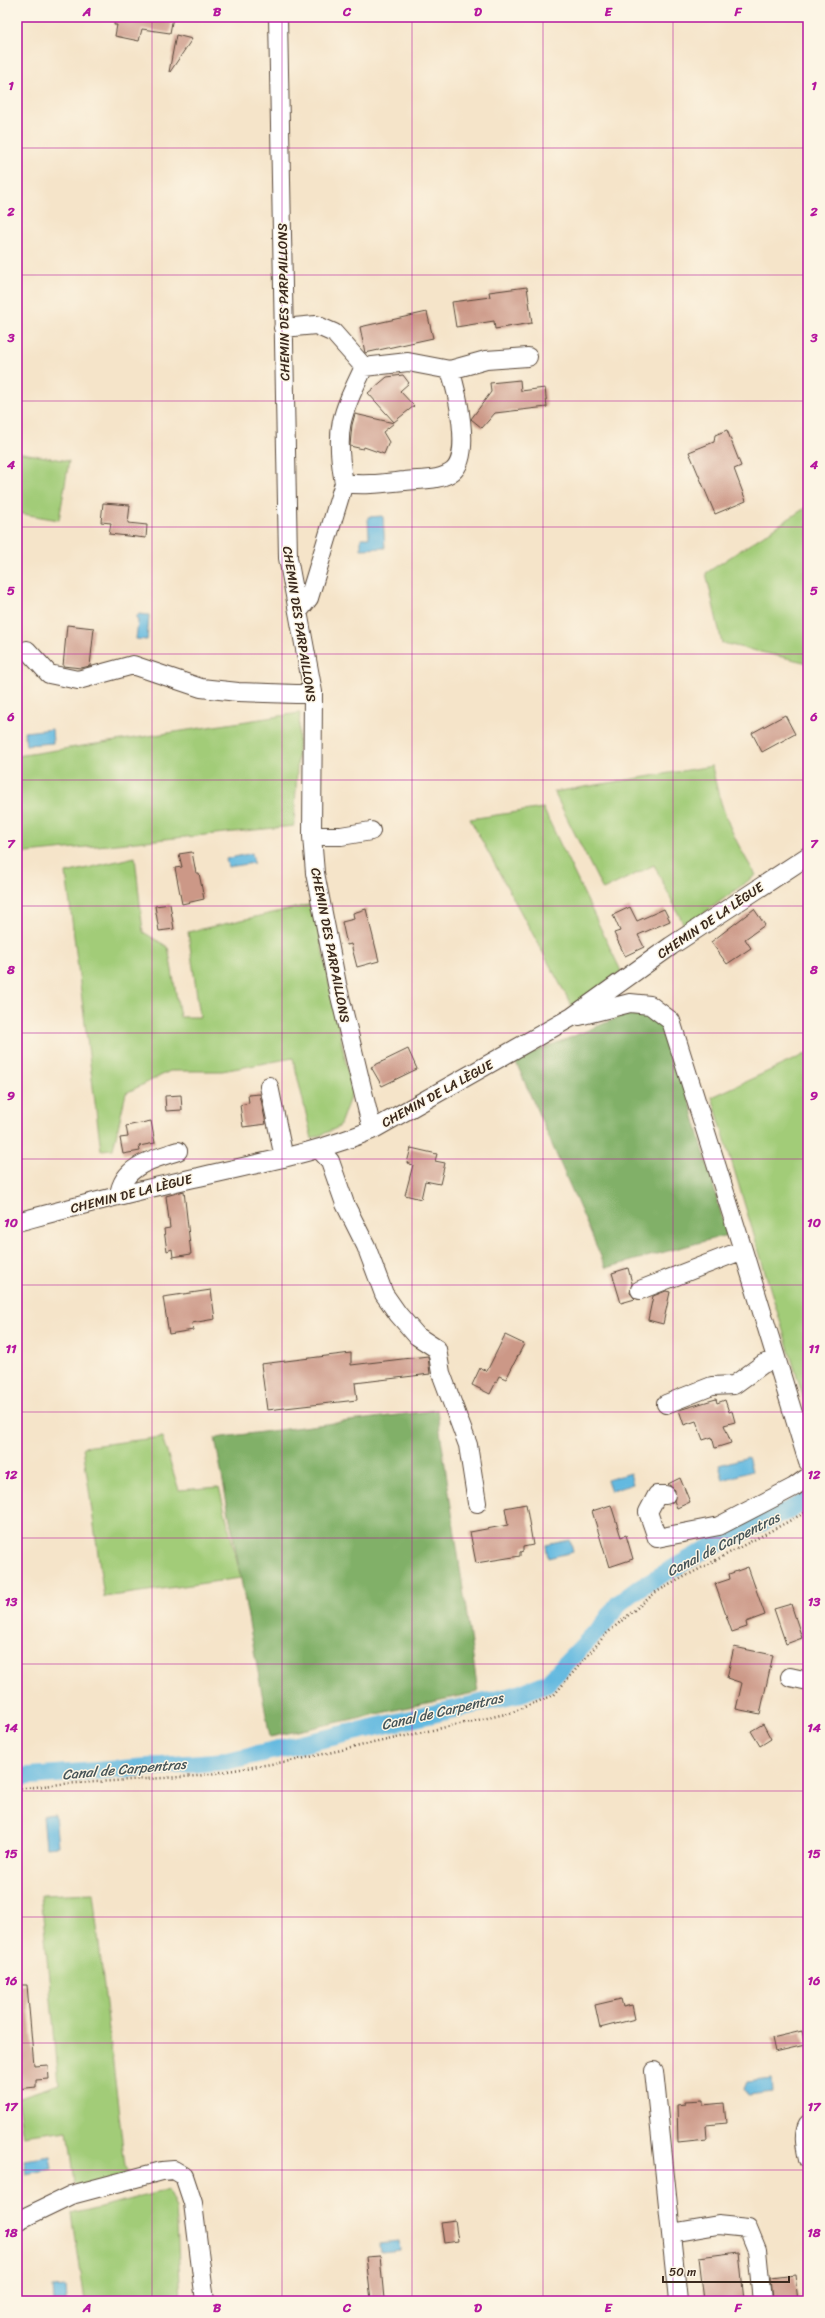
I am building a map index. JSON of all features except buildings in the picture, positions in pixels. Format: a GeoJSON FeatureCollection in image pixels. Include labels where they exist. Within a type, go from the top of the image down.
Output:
{"type":"FeatureCollection","features":[{"type":"Feature","properties":{"kind":"street","name":"CHEMIN DES PARPAILLONS"},"geometry":{"type":"LineString","coordinates":[[278,17],[288,558],[313,692],[312,836],[315,873],[338,984],[370,1121],[374,1129]]}},
{"type":"Feature","properties":{"kind":"street"},"geometry":{"type":"LineString","coordinates":[[283,328],[316,325],[334,333],[364,367]]}},
{"type":"Feature","properties":{"kind":"street"},"geometry":{"type":"LineString","coordinates":[[364,367],[408,362],[450,370],[486,360],[528,357]]}},
{"type":"Feature","properties":{"kind":"street"},"geometry":{"type":"LineString","coordinates":[[298,612],[309,598],[344,483],[338,438],[343,411],[364,367]]}},
{"type":"Feature","properties":{"kind":"street"},"geometry":{"type":"LineString","coordinates":[[344,483],[361,486],[440,477],[453,471],[461,459],[462,431],[456,387],[450,370]]}},
{"type":"Feature","properties":{"kind":"street"},"geometry":{"type":"LineString","coordinates":[[27,650],[49,674],[78,680],[133,665],[201,688],[245,692],[296,694],[313,692]]}},
{"type":"Feature","properties":{"kind":"street"},"geometry":{"type":"LineString","coordinates":[[312,836],[341,836],[370,831]]}},
{"type":"Feature","properties":{"kind":"street","name":"CHEMIN DE LA LÈGUE"},"geometry":{"type":"LineString","coordinates":[[17,1222],[119,1195],[319,1149],[374,1129],[572,1017],[671,946],[808,856]]}},
{"type":"Feature","properties":{"kind":"street"},"geometry":{"type":"LineString","coordinates":[[572,1017],[630,1003],[650,1005],[671,1021],[808,1462]]}},
{"type":"Feature","properties":{"kind":"street"},"geometry":{"type":"LineString","coordinates":[[269,1086],[284,1158]]}},
{"type":"Feature","properties":{"kind":"street"},"geometry":{"type":"LineString","coordinates":[[319,1149],[330,1161],[345,1204],[366,1246],[384,1294],[398,1314],[418,1336],[437,1349],[441,1373],[468,1445],[477,1503]]}},
{"type":"Feature","properties":{"kind":"street"},"geometry":{"type":"LineString","coordinates":[[119,1195],[120,1185],[127,1174],[144,1163],[178,1151]]}},
{"type":"Feature","properties":{"kind":"street"},"geometry":{"type":"LineString","coordinates":[[640,1290],[743,1250]]}},
{"type":"Feature","properties":{"kind":"street"},"geometry":{"type":"LineString","coordinates":[[666,1404],[712,1386],[734,1385],[763,1364],[776,1359]]}},
{"type":"Feature","properties":{"kind":"street"},"geometry":{"type":"LineString","coordinates":[[666,1495],[657,1495],[648,1512],[657,1538],[719,1526],[794,1487],[808,1476]]}},
{"type":"Feature","properties":{"kind":"street"},"geometry":{"type":"LineString","coordinates":[[790,1677],[808,1681]]}},
{"type":"Feature","properties":{"kind":"street"},"geometry":{"type":"LineString","coordinates":[[654,2071],[678,2301]]}},
{"type":"Feature","properties":{"kind":"street"},"geometry":{"type":"LineString","coordinates":[[808,2124],[805,2128],[805,2142],[808,2160]]}},
{"type":"Feature","properties":{"kind":"street"},"geometry":{"type":"LineString","coordinates":[[17,2221],[71,2195],[162,2171],[174,2170],[184,2176],[193,2202],[205,2301]]}},
{"type":"Feature","properties":{"kind":"street"},"geometry":{"type":"LineString","coordinates":[[671,2233],[718,2225],[748,2228],[757,2250],[762,2301]]}},
{"type":"Feature","properties":{"kind":"path"},"geometry":{"type":"LineString","coordinates":[[17,1789],[61,1784],[197,1776],[296,1760],[510,1712],[554,1695],[606,1634],[656,1592],[808,1511]]}},
{"type":"Feature","properties":{"kind":"green space"},"geometry":{"type":"Polygon","coordinates":[[[17,452],[69,461],[59,520],[17,513],[17,452]]]}},
{"type":"Feature","properties":{"kind":"green space"},"geometry":{"type":"Polygon","coordinates":[[[808,506],[808,663],[722,643],[706,573],[808,506]]]}},
{"type":"Feature","properties":{"kind":"green space"},"geometry":{"type":"Polygon","coordinates":[[[300,713],[294,826],[17,854],[17,756],[300,713]]]}},
{"type":"Feature","properties":{"kind":"green space"},"geometry":{"type":"Polygon","coordinates":[[[712,766],[719,796],[728,823],[756,875],[685,927],[654,865],[603,890],[554,792],[712,766]]]}},
{"type":"Feature","properties":{"kind":"green space"},"geometry":{"type":"Polygon","coordinates":[[[543,808],[621,971],[572,1006],[470,819],[543,808]]]}},
{"type":"Feature","properties":{"kind":"green space"},"geometry":{"type":"Polygon","coordinates":[[[135,857],[143,932],[168,947],[180,1017],[200,1017],[188,932],[313,904],[352,1092],[339,1127],[312,1139],[293,1058],[222,1071],[170,1071],[126,1093],[113,1149],[101,1150],[66,873],[135,857]]]}},
{"type":"Feature","properties":{"kind":"green space"},"geometry":{"type":"Polygon","coordinates":[[[632,1012],[662,1019],[686,1088],[727,1235],[606,1268],[515,1060],[632,1012]]]}},
{"type":"Feature","properties":{"kind":"green space"},"geometry":{"type":"Polygon","coordinates":[[[808,1053],[808,1413],[712,1097],[808,1053]]]}},
{"type":"Feature","properties":{"kind":"green space"},"geometry":{"type":"Polygon","coordinates":[[[437,1410],[478,1692],[270,1737],[215,1438],[437,1410]]]}},
{"type":"Feature","properties":{"kind":"green space"},"geometry":{"type":"Polygon","coordinates":[[[162,1437],[179,1490],[219,1487],[241,1578],[104,1597],[83,1447],[162,1437]]]}},
{"type":"Feature","properties":{"kind":"green space"},"geometry":{"type":"Polygon","coordinates":[[[93,1893],[125,2166],[128,2175],[80,2188],[75,2183],[68,2130],[23,2136],[17,2098],[59,2084],[41,1895],[93,1893]]]}},
{"type":"Feature","properties":{"kind":"green space"},"geometry":{"type":"Polygon","coordinates":[[[168,2190],[176,2207],[181,2301],[85,2301],[72,2214],[168,2190]]]}},
{"type":"Feature","properties":{"kind":"water"},"geometry":{"type":"Polygon","coordinates":[[[383,516],[385,548],[361,549],[361,538],[369,538],[368,517],[383,516]]]}},
{"type":"Feature","properties":{"kind":"water"},"geometry":{"type":"Polygon","coordinates":[[[139,614],[149,615],[147,640],[136,639],[138,621],[136,617],[139,614]]]}},
{"type":"Feature","properties":{"kind":"water"},"geometry":{"type":"Polygon","coordinates":[[[52,729],[53,743],[26,745],[24,732],[52,729]]]}},
{"type":"Feature","properties":{"kind":"water"},"geometry":{"type":"Polygon","coordinates":[[[252,853],[254,863],[228,867],[226,859],[252,853]]]}},
{"type":"Feature","properties":{"kind":"water"},"geometry":{"type":"Polygon","coordinates":[[[748,1457],[752,1471],[723,1480],[719,1465],[748,1457]]]}},
{"type":"Feature","properties":{"kind":"water"},"geometry":{"type":"Polygon","coordinates":[[[630,1473],[633,1484],[611,1491],[607,1480],[630,1473]]]}},
{"type":"Feature","properties":{"kind":"water"},"geometry":{"type":"Polygon","coordinates":[[[570,1540],[573,1552],[548,1558],[546,1545],[570,1540]]]}},
{"type":"Feature","properties":{"kind":"water"},"geometry":{"type":"Polygon","coordinates":[[[55,1815],[58,1846],[46,1847],[43,1816],[55,1815]]]}},
{"type":"Feature","properties":{"kind":"water"},"geometry":{"type":"Polygon","coordinates":[[[772,2079],[773,2092],[748,2095],[744,2089],[747,2082],[772,2079]]]}},
{"type":"Feature","properties":{"kind":"water"},"geometry":{"type":"Polygon","coordinates":[[[50,2156],[52,2169],[27,2174],[24,2160],[50,2156]]]}},
{"type":"Feature","properties":{"kind":"water"},"geometry":{"type":"Polygon","coordinates":[[[400,2241],[401,2251],[381,2253],[380,2243],[400,2241]]]}},
{"type":"Feature","properties":{"kind":"water"},"geometry":{"type":"Polygon","coordinates":[[[65,2287],[66,2301],[54,2301],[53,2288],[65,2287]]]}},
{"type":"Feature","properties":{"kind":"waterway","name":"Canal de Carpentras"},"geometry":{"type":"LineString","coordinates":[[17,1777],[227,1761],[516,1695],[547,1683],[604,1624],[618,1604],[642,1586],[707,1549],[808,1501]]}}]}
